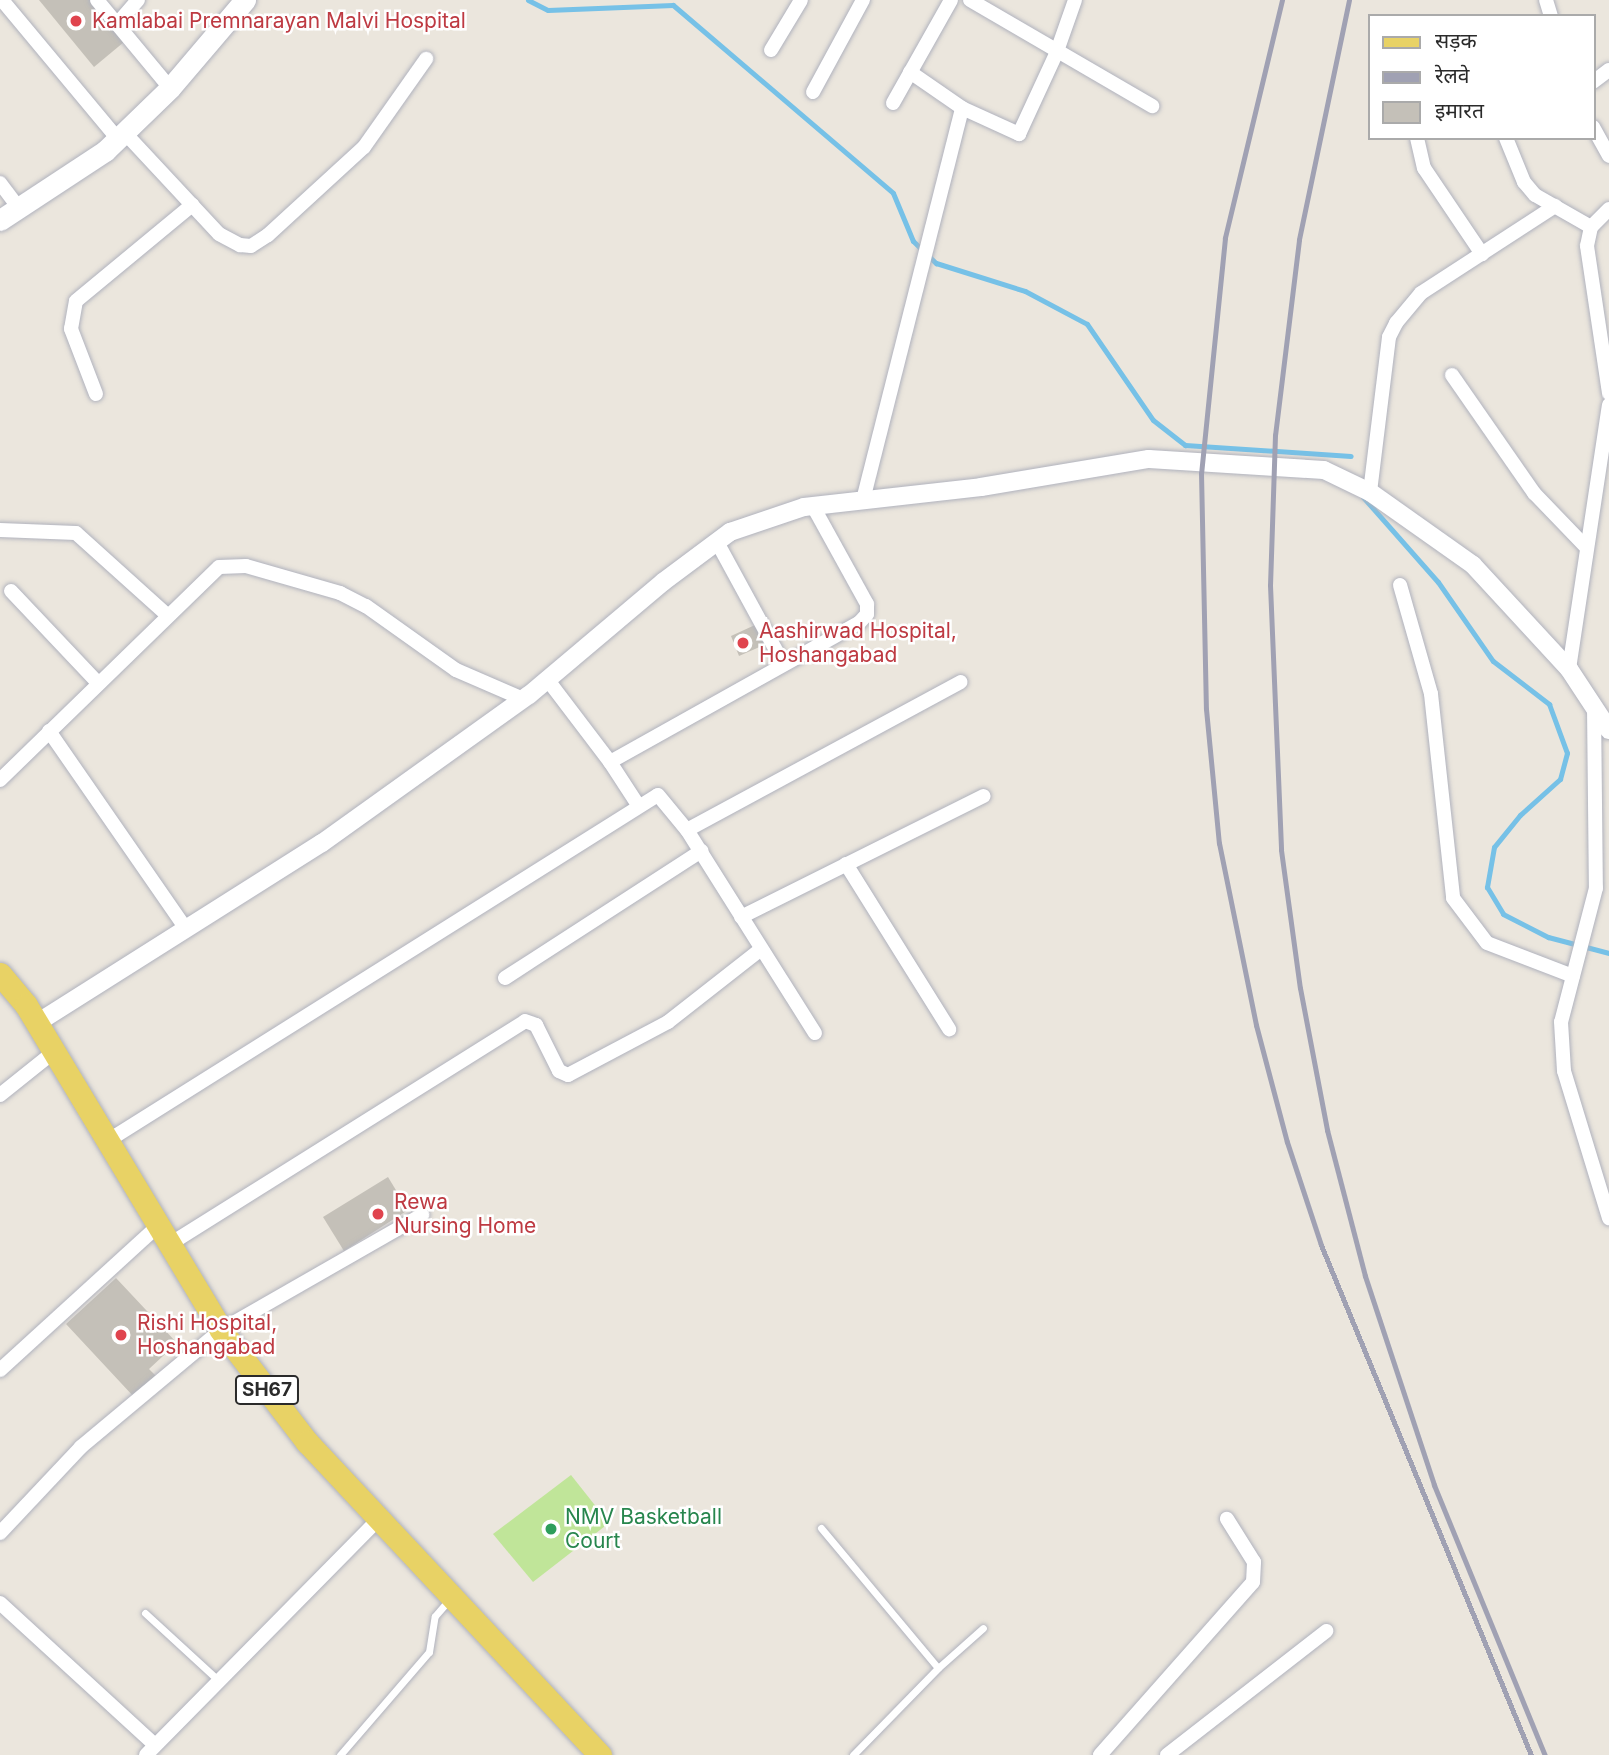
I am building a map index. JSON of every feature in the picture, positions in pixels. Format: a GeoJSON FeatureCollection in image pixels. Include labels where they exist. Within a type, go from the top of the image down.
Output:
{"type":"FeatureCollection","features":[{"type":"Feature","properties":{"kind":"main road"},"geometry":{"type":"LineString","coordinates":[[0,220],[105,151],[170,88],[245,0]]}},
{"type":"Feature","properties":{"kind":"main road","name":"SH67"},"geometry":{"type":"LineString","coordinates":[[0,974],[55,1051],[221,1330],[307,1442],[600,1755]]}},
{"type":"Feature","properties":{"kind":"street"},"geometry":{"type":"LineString","coordinates":[[97,0],[170,88]]}},
{"type":"Feature","properties":{"kind":"street"},"geometry":{"type":"LineString","coordinates":[[117,24],[138,0]]}},
{"type":"Feature","properties":{"kind":"street"},"geometry":{"type":"LineString","coordinates":[[771,50],[801,0]]}},
{"type":"Feature","properties":{"kind":"street"},"geometry":{"type":"LineString","coordinates":[[813,92],[863,0]]}},
{"type":"Feature","properties":{"kind":"street"},"geometry":{"type":"LineString","coordinates":[[893,103],[951,0]]}},
{"type":"Feature","properties":{"kind":"street"},"geometry":{"type":"LineString","coordinates":[[970,0],[1056,54],[1152,106]]}},
{"type":"Feature","properties":{"kind":"street"},"geometry":{"type":"LineString","coordinates":[[910,72],[962,108],[1019,134],[1056,54],[1075,0]]}},
{"type":"Feature","properties":{"kind":"street"},"geometry":{"type":"LineString","coordinates":[[0,21],[6,5],[120,135],[228,241],[251,246],[261,242],[364,147],[426,59]]}},
{"type":"Feature","properties":{"kind":"street"},"geometry":{"type":"LineString","coordinates":[[863,500],[962,108]]}},
{"type":"Feature","properties":{"kind":"street"},"geometry":{"type":"LineString","coordinates":[[1595,131],[1609,156]]}},
{"type":"Feature","properties":{"kind":"street"},"geometry":{"type":"LineString","coordinates":[[1417,140],[1424,167],[1482,254]]}},
{"type":"Feature","properties":{"kind":"street"},"geometry":{"type":"LineString","coordinates":[[1507,140],[1524,182],[1535,195],[1591,227]]}},
{"type":"Feature","properties":{"kind":"street"},"geometry":{"type":"LineString","coordinates":[[0,183],[19,208]]}},
{"type":"Feature","properties":{"kind":"street"},"geometry":{"type":"LineString","coordinates":[[96,394],[71,329],[76,301],[192,205]]}},
{"type":"Feature","properties":{"kind":"street"},"geometry":{"type":"LineString","coordinates":[[1370,492],[1389,337],[1421,293],[1555,206]]}},
{"type":"Feature","properties":{"kind":"street"},"geometry":{"type":"LineString","coordinates":[[1609,209],[1591,227],[1587,246],[1609,393]]}},
{"type":"Feature","properties":{"kind":"street"},"geometry":{"type":"LineString","coordinates":[[1452,374],[1534,493],[1587,548]]}},
{"type":"Feature","properties":{"kind":"street"},"geometry":{"type":"LineString","coordinates":[[1569,669],[1609,405]]}},
{"type":"Feature","properties":{"kind":"street"},"geometry":{"type":"LineString","coordinates":[[37,1023],[323,843],[523,699],[730,532],[813,506],[982,487],[1149,459],[1324,470],[1370,492],[1473,565],[1569,669],[1609,730]]}},
{"type":"Feature","properties":{"kind":"street"},"geometry":{"type":"LineString","coordinates":[[610,762],[867,614],[867,604],[813,506]]}},
{"type":"Feature","properties":{"kind":"street"},"geometry":{"type":"LineString","coordinates":[[0,530],[76,533],[167,615]]}},
{"type":"Feature","properties":{"kind":"street"},"geometry":{"type":"LineString","coordinates":[[717,542],[783,663]]}},
{"type":"Feature","properties":{"kind":"street"},"geometry":{"type":"LineString","coordinates":[[0,780],[219,567],[246,566],[347,596],[456,670],[523,699]]}},
{"type":"Feature","properties":{"kind":"street"},"geometry":{"type":"LineString","coordinates":[[1399,585],[1431,694],[1453,898],[1487,943],[1573,976]]}},
{"type":"Feature","properties":{"kind":"street"},"geometry":{"type":"LineString","coordinates":[[11,591],[98,683]]}},
{"type":"Feature","properties":{"kind":"street"},"geometry":{"type":"LineString","coordinates":[[547,679],[610,762],[638,805]]}},
{"type":"Feature","properties":{"kind":"street"},"geometry":{"type":"LineString","coordinates":[[687,830],[961,682]]}},
{"type":"Feature","properties":{"kind":"street"},"geometry":{"type":"LineString","coordinates":[[1594,707],[1596,888],[1561,1022],[1564,1070],[1609,1218]]}},
{"type":"Feature","properties":{"kind":"street"},"geometry":{"type":"LineString","coordinates":[[49,731],[186,929]]}},
{"type":"Feature","properties":{"kind":"street"},"geometry":{"type":"LineString","coordinates":[[741,917],[984,796]]}},
{"type":"Feature","properties":{"kind":"street"},"geometry":{"type":"LineString","coordinates":[[109,1140],[653,797],[664,798],[687,830],[815,1033]]}},
{"type":"Feature","properties":{"kind":"street"},"geometry":{"type":"LineString","coordinates":[[505,978],[701,851]]}},
{"type":"Feature","properties":{"kind":"street"},"geometry":{"type":"LineString","coordinates":[[846,864],[949,1029]]}},
{"type":"Feature","properties":{"kind":"street"},"geometry":{"type":"LineString","coordinates":[[0,1370],[165,1235],[525,1021],[536,1025],[559,1071],[569,1075],[668,1022],[761,949]]}},
{"type":"Feature","properties":{"kind":"street"},"geometry":{"type":"LineString","coordinates":[[0,1095],[55,1051]]}},
{"type":"Feature","properties":{"kind":"street"},"geometry":{"type":"LineString","coordinates":[[0,1533],[81,1447],[221,1330],[422,1215]]}},
{"type":"Feature","properties":{"kind":"street"},"geometry":{"type":"LineString","coordinates":[[0,1603],[150,1750],[380,1518]]}},
{"type":"Feature","properties":{"kind":"street"},"geometry":{"type":"LineString","coordinates":[[1100,1755],[1253,1581],[1254,1562],[1227,1520]]}},
{"type":"Feature","properties":{"kind":"street"},"geometry":{"type":"LineString","coordinates":[[1167,1755],[1326,1631]]}},
{"type":"Feature","properties":{"kind":"lane"},"geometry":{"type":"LineString","coordinates":[[821,1528],[938,1668]]}},
{"type":"Feature","properties":{"kind":"lane"},"geometry":{"type":"LineString","coordinates":[[340,1755],[429,1652],[435,1616],[454,1596]]}},
{"type":"Feature","properties":{"kind":"lane"},"geometry":{"type":"LineString","coordinates":[[145,1613],[219,1681]]}},
{"type":"Feature","properties":{"kind":"lane"},"geometry":{"type":"LineString","coordinates":[[853,1755],[938,1668],[983,1628]]}},
{"type":"Feature","properties":{"kind":"green space","name":"NMV Basketball Court"},"geometry":{"type":"Polygon","coordinates":[[[571,1475],[609,1523],[533,1582],[493,1534],[571,1475]]]}},
{"type":"Feature","properties":{"kind":"building"},"geometry":{"type":"Polygon","coordinates":[[[39,0],[90,0],[124,42],[94,67],[39,0]]]}},
{"type":"Feature","properties":{"kind":"building"},"geometry":{"type":"Polygon","coordinates":[[[755,625],[764,645],[739,656],[731,636],[755,625]]]}},
{"type":"Feature","properties":{"kind":"building"},"geometry":{"type":"Polygon","coordinates":[[[388,1177],[408,1210],[344,1251],[323,1217],[388,1177]]]}},
{"type":"Feature","properties":{"kind":"building"},"geometry":{"type":"Polygon","coordinates":[[[116,1278],[177,1343],[149,1369],[156,1376],[134,1397],[66,1324],[116,1278]]]}},
{"type":"Feature","properties":{"kind":"waterway"},"geometry":{"type":"LineString","coordinates":[[528,0],[548,10],[673,5],[893,193],[913,241],[936,263],[1025,291],[1087,324],[1153,420],[1185,445],[1351,456]]}},
{"type":"Feature","properties":{"kind":"waterway"},"geometry":{"type":"LineString","coordinates":[[1363,497],[1438,582],[1493,661],[1549,704],[1567,753],[1560,779],[1520,815],[1494,847],[1487,887],[1503,914],[1548,937],[1609,953]]}},
{"type":"Feature","properties":{"kind":"railway"},"geometry":{"type":"LineString","coordinates":[[1282,0],[1225,238],[1201,473],[1206,709],[1219,843],[1256,1025],[1287,1142],[1321,1245],[1531,1755]]}},
{"type":"Feature","properties":{"kind":"railway"},"geometry":{"type":"LineString","coordinates":[[1349,0],[1299,240],[1275,435],[1270,585],[1281,850],[1300,988],[1327,1130],[1365,1276],[1434,1485],[1545,1755]]}},
{"type":"Feature","properties":{"kind":"place","name":"Kamlabai Premnarayan Malvi Hospital"},"geometry":{"type":"Point","coordinates":[76,21]}},
{"type":"Feature","properties":{"kind":"place","name":"Aashirwad Hospital, Hoshangabad"},"geometry":{"type":"Point","coordinates":[743,643]}},
{"type":"Feature","properties":{"kind":"place","name":"Rewa Nursing Home"},"geometry":{"type":"Point","coordinates":[378,1214]}},
{"type":"Feature","properties":{"kind":"place","name":"Rishi Hospital, Hoshangabad"},"geometry":{"type":"Point","coordinates":[121,1335]}},
{"type":"Feature","properties":{"kind":"place","name":"NMV Basketball Court"},"geometry":{"type":"Point","coordinates":[551,1529]}}]}
